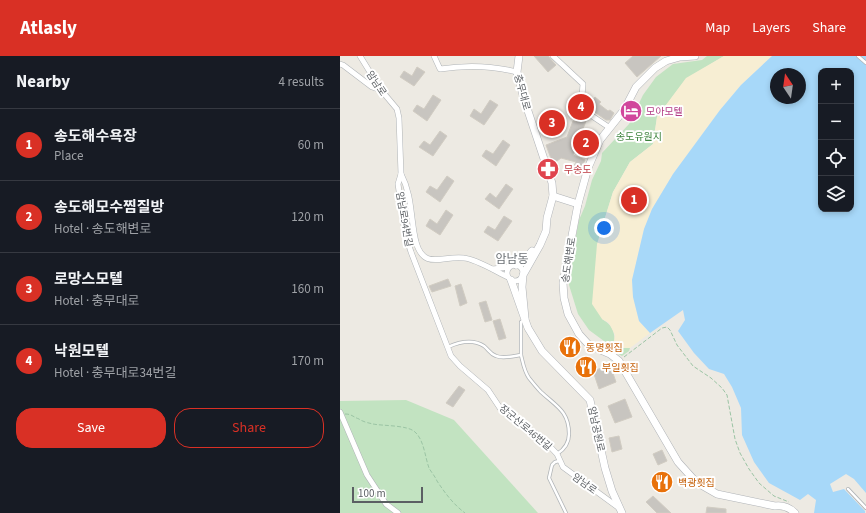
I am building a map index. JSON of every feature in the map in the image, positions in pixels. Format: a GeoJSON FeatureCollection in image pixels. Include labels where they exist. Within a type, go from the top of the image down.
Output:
{"type":"FeatureCollection","features":[{"type":"Feature","properties":{"kind":"street","name":"암남로"},"geometry":{"type":"LineString","coordinates":[[360,56],[380,90],[397,109]]}},
{"type":"Feature","properties":{"kind":"street"},"geometry":{"type":"LineString","coordinates":[[434,56],[440,69],[449,67],[481,68],[517,72]]}},
{"type":"Feature","properties":{"kind":"street","name":"충무대로"},"geometry":{"type":"LineString","coordinates":[[519,56],[517,72],[524,99],[552,183],[553,196]]}},
{"type":"Feature","properties":{"kind":"street"},"geometry":{"type":"LineString","coordinates":[[553,56],[583,84],[582,96],[586,112],[610,128]]}},
{"type":"Feature","properties":{"kind":"street","name":"송도해변로"},"geometry":{"type":"LineString","coordinates":[[695,56],[674,58],[655,68],[636,87],[624,110],[600,140],[593,154],[578,204],[563,283],[564,298],[568,314],[579,334],[589,345],[610,354],[618,361],[678,462],[696,482],[717,494],[775,506],[786,513]]}},
{"type":"Feature","properties":{"kind":"street"},"geometry":{"type":"LineString","coordinates":[[340,64],[372,87],[380,90]]}},
{"type":"Feature","properties":{"kind":"street"},"geometry":{"type":"LineString","coordinates":[[370,73],[372,87]]}},
{"type":"Feature","properties":{"kind":"street","name":"암남로94번길"},"geometry":{"type":"LineString","coordinates":[[397,109],[399,118],[402,174],[398,184],[405,233],[410,252],[448,347]]}},
{"type":"Feature","properties":{"kind":"street"},"geometry":{"type":"LineString","coordinates":[[402,174],[410,194],[412,227],[417,245],[423,256],[432,260],[464,258],[492,269],[510,279],[518,280],[523,275],[522,268],[512,266],[492,269]]}},
{"type":"Feature","properties":{"kind":"street"},"geometry":{"type":"LineString","coordinates":[[553,196],[578,204]]}},
{"type":"Feature","properties":{"kind":"street","name":"암남공원로"},"geometry":{"type":"LineString","coordinates":[[512,266],[524,261],[532,252],[547,218],[553,196]]}},
{"type":"Feature","properties":{"kind":"street","name":"암남공원로"},"geometry":{"type":"LineString","coordinates":[[525,318],[522,287],[523,275],[546,231],[547,218]]}},
{"type":"Feature","properties":{"kind":"street"},"geometry":{"type":"LineString","coordinates":[[510,279],[507,274],[512,266]]}},
{"type":"Feature","properties":{"kind":"street","name":"암남공원로"},"geometry":{"type":"LineString","coordinates":[[510,279],[528,328],[542,351],[590,400],[605,468],[612,491],[621,511]]}},
{"type":"Feature","properties":{"kind":"street","name":"장군산로46번길"},"geometry":{"type":"LineString","coordinates":[[448,347],[451,356],[460,366],[488,390],[502,411],[541,437],[557,454]]}},
{"type":"Feature","properties":{"kind":"street"},"geometry":{"type":"LineString","coordinates":[[340,412],[367,475],[386,504],[398,513]]}},
{"type":"Feature","properties":{"kind":"street"},"geometry":{"type":"LineString","coordinates":[[557,454],[559,461]]}},
{"type":"Feature","properties":{"kind":"street","name":"암남로"},"geometry":{"type":"LineString","coordinates":[[559,461],[563,467],[621,511]]}},
{"type":"Feature","properties":{"kind":"street","name":"송도해변로"},"geometry":{"type":"LineString","coordinates":[[775,506],[781,505],[789,508],[795,513]]}},
{"type":"Feature","properties":{"kind":"lane"},"geometry":{"type":"LineString","coordinates":[[858,56],[866,63]]}},
{"type":"Feature","properties":{"kind":"lane"},"geometry":{"type":"LineString","coordinates":[[400,195],[402,192],[410,194]]}},
{"type":"Feature","properties":{"kind":"lane"},"geometry":{"type":"LineString","coordinates":[[525,318],[521,322],[521,355],[524,367],[528,377],[540,392],[558,405],[566,418],[569,428],[569,440],[564,449],[557,454]]}},
{"type":"Feature","properties":{"kind":"lane"},"geometry":{"type":"LineString","coordinates":[[448,347],[471,341],[485,346],[490,354],[498,357],[521,355]]}},
{"type":"Feature","properties":{"kind":"lane"},"geometry":{"type":"LineString","coordinates":[[559,461],[552,465],[549,478],[566,513]]}},
{"type":"Feature","properties":{"kind":"lane"},"geometry":{"type":"LineString","coordinates":[[848,489],[866,508]]}},
{"type":"Feature","properties":{"kind":"path"},"geometry":{"type":"LineString","coordinates":[[618,361],[662,328],[667,327],[677,345],[693,366],[711,378],[727,395],[735,439],[740,453],[749,469],[759,483],[774,496],[787,500],[792,504]]}},
{"type":"Feature","properties":{"kind":"path"},"geometry":{"type":"LineString","coordinates":[[340,412],[351,414],[357,418],[374,424],[415,431],[422,442],[429,467],[433,474],[453,502],[465,513]]}},
{"type":"Feature","properties":{"kind":"green space","name":"송도유원지"},"geometry":{"type":"Polygon","coordinates":[[[707,56],[724,56],[686,79],[657,117],[653,144],[630,162],[613,192],[603,224],[602,319],[607,322],[612,329],[616,348],[630,348],[629,351],[622,356],[608,348],[608,344],[589,330],[578,314],[569,285],[570,268],[579,220],[585,206],[592,180],[601,161],[602,153],[629,124],[643,95],[656,77],[673,64],[702,60],[707,56]]]}},
{"type":"Feature","properties":{"kind":"green space"},"geometry":{"type":"Polygon","coordinates":[[[406,400],[454,420],[538,513],[340,513],[340,401],[406,400]]]}},
{"type":"Feature","properties":{"kind":"sand"},"geometry":{"type":"Polygon","coordinates":[[[724,56],[772,56],[741,85],[720,110],[673,174],[652,209],[644,229],[632,280],[633,297],[639,321],[650,333],[630,348],[616,348],[614,341],[615,335],[609,323],[602,319],[592,304],[597,244],[613,192],[630,162],[653,144],[657,117],[686,78],[724,56]]]}},
{"type":"Feature","properties":{"kind":"water"},"geometry":{"type":"Polygon","coordinates":[[[772,56],[866,56],[866,493],[854,479],[846,474],[830,484],[833,492],[844,489],[865,511],[865,513],[814,513],[816,500],[808,494],[800,500],[769,483],[754,462],[742,435],[741,408],[732,387],[724,374],[709,369],[694,353],[678,331],[685,320],[683,310],[650,333],[639,321],[633,297],[632,280],[644,229],[652,209],[673,174],[720,110],[741,85],[772,56]]]}},
{"type":"Feature","properties":{"kind":"building"},"geometry":{"type":"Polygon","coordinates":[[[534,56],[548,56],[556,65],[548,72],[534,56]]]}},
{"type":"Feature","properties":{"kind":"building"},"geometry":{"type":"Polygon","coordinates":[[[633,56],[661,56],[637,77],[625,63],[633,56]]]}},
{"type":"Feature","properties":{"kind":"building"},"geometry":{"type":"Polygon","coordinates":[[[417,67],[425,72],[414,86],[400,77],[404,71],[412,76],[417,67]]]}},
{"type":"Feature","properties":{"kind":"building"},"geometry":{"type":"Polygon","coordinates":[[[433,95],[441,100],[427,121],[413,111],[417,105],[424,109],[433,95]]]}},
{"type":"Feature","properties":{"kind":"building"},"geometry":{"type":"Polygon","coordinates":[[[595,97],[601,102],[599,104],[608,111],[610,110],[614,113],[610,120],[606,120],[593,111],[590,104],[595,97]]]}},
{"type":"Feature","properties":{"kind":"building"},"geometry":{"type":"Polygon","coordinates":[[[490,100],[498,105],[484,125],[470,116],[474,109],[481,114],[490,100]]]}},
{"type":"Feature","properties":{"kind":"building"},"geometry":{"type":"Polygon","coordinates":[[[577,118],[586,121],[573,155],[585,160],[580,171],[573,168],[576,162],[561,158],[553,164],[546,145],[567,137],[573,121],[576,122],[577,118]]]}},
{"type":"Feature","properties":{"kind":"building"},"geometry":{"type":"Polygon","coordinates":[[[440,131],[447,136],[433,156],[419,147],[424,141],[430,145],[440,131]]]}},
{"type":"Feature","properties":{"kind":"building"},"geometry":{"type":"Polygon","coordinates":[[[503,140],[510,145],[496,166],[482,156],[486,150],[493,154],[503,140]]]}},
{"type":"Feature","properties":{"kind":"building"},"geometry":{"type":"Polygon","coordinates":[[[447,176],[454,181],[440,202],[426,192],[430,186],[437,190],[447,176]]]}},
{"type":"Feature","properties":{"kind":"building"},"geometry":{"type":"Polygon","coordinates":[[[506,184],[513,189],[499,209],[485,199],[490,193],[496,198],[506,184]]]}},
{"type":"Feature","properties":{"kind":"building"},"geometry":{"type":"Polygon","coordinates":[[[446,210],[453,215],[440,235],[426,226],[430,219],[437,224],[446,210]]]}},
{"type":"Feature","properties":{"kind":"building"},"geometry":{"type":"Polygon","coordinates":[[[504,216],[512,221],[498,241],[484,232],[488,226],[495,230],[504,216]]]}},
{"type":"Feature","properties":{"kind":"building"},"geometry":{"type":"Polygon","coordinates":[[[448,279],[451,286],[432,292],[429,286],[448,279]]]}},
{"type":"Feature","properties":{"kind":"building"},"geometry":{"type":"Polygon","coordinates":[[[461,284],[467,303],[460,306],[455,286],[461,284]]]}},
{"type":"Feature","properties":{"kind":"building"},"geometry":{"type":"Polygon","coordinates":[[[486,301],[492,320],[485,322],[479,303],[486,301]]]}},
{"type":"Feature","properties":{"kind":"building"},"geometry":{"type":"Polygon","coordinates":[[[500,319],[506,338],[499,340],[493,321],[500,319]]]}},
{"type":"Feature","properties":{"kind":"building"},"geometry":{"type":"Polygon","coordinates":[[[610,365],[616,382],[599,389],[593,371],[610,365]]]}},
{"type":"Feature","properties":{"kind":"building"},"geometry":{"type":"Polygon","coordinates":[[[459,386],[465,390],[453,407],[446,403],[459,386]]]}},
{"type":"Feature","properties":{"kind":"building"},"geometry":{"type":"Polygon","coordinates":[[[625,399],[632,417],[615,423],[608,406],[625,399]]]}},
{"type":"Feature","properties":{"kind":"building"},"geometry":{"type":"Polygon","coordinates":[[[619,436],[622,449],[612,452],[609,438],[619,436]]]}},
{"type":"Feature","properties":{"kind":"building"},"geometry":{"type":"Polygon","coordinates":[[[662,450],[667,461],[658,465],[653,454],[662,450]]]}},
{"type":"Feature","properties":{"kind":"building"},"geometry":{"type":"Polygon","coordinates":[[[653,496],[671,513],[657,513],[646,502],[653,496]]]}},
{"type":"Feature","properties":{"kind":"building"},"geometry":{"type":"Polygon","coordinates":[[[707,507],[726,509],[726,513],[706,513],[707,507]]]}},
{"type":"Feature","properties":{"kind":"place","name":"낙원모텔"},"geometry":{"type":"Point","coordinates":[581,107]}},
{"type":"Feature","properties":{"kind":"place","name":"모아모텔"},"geometry":{"type":"Point","coordinates":[631,111]}},
{"type":"Feature","properties":{"kind":"place","name":"로망스모텔"},"geometry":{"type":"Point","coordinates":[552,123]}},
{"type":"Feature","properties":{"kind":"place","name":"송도해모수찜질방"},"geometry":{"type":"Point","coordinates":[586,143]}},
{"type":"Feature","properties":{"kind":"place","name":"무송도"},"geometry":{"type":"Point","coordinates":[548,169]}},
{"type":"Feature","properties":{"kind":"place","name":"송도해수욕장"},"geometry":{"type":"Point","coordinates":[634,200]}},
{"type":"Feature","properties":{"kind":"place","name":"동명횟집"},"geometry":{"type":"Point","coordinates":[570,347]}},
{"type":"Feature","properties":{"kind":"place","name":"부일횟집"},"geometry":{"type":"Point","coordinates":[586,367]}},
{"type":"Feature","properties":{"kind":"place","name":"백광횟집"},"geometry":{"type":"Point","coordinates":[662,482]}},
{"type":"Feature","properties":{"kind":"district","name":"암남동"},"geometry":{"type":"Point","coordinates":[512,259]}}]}
